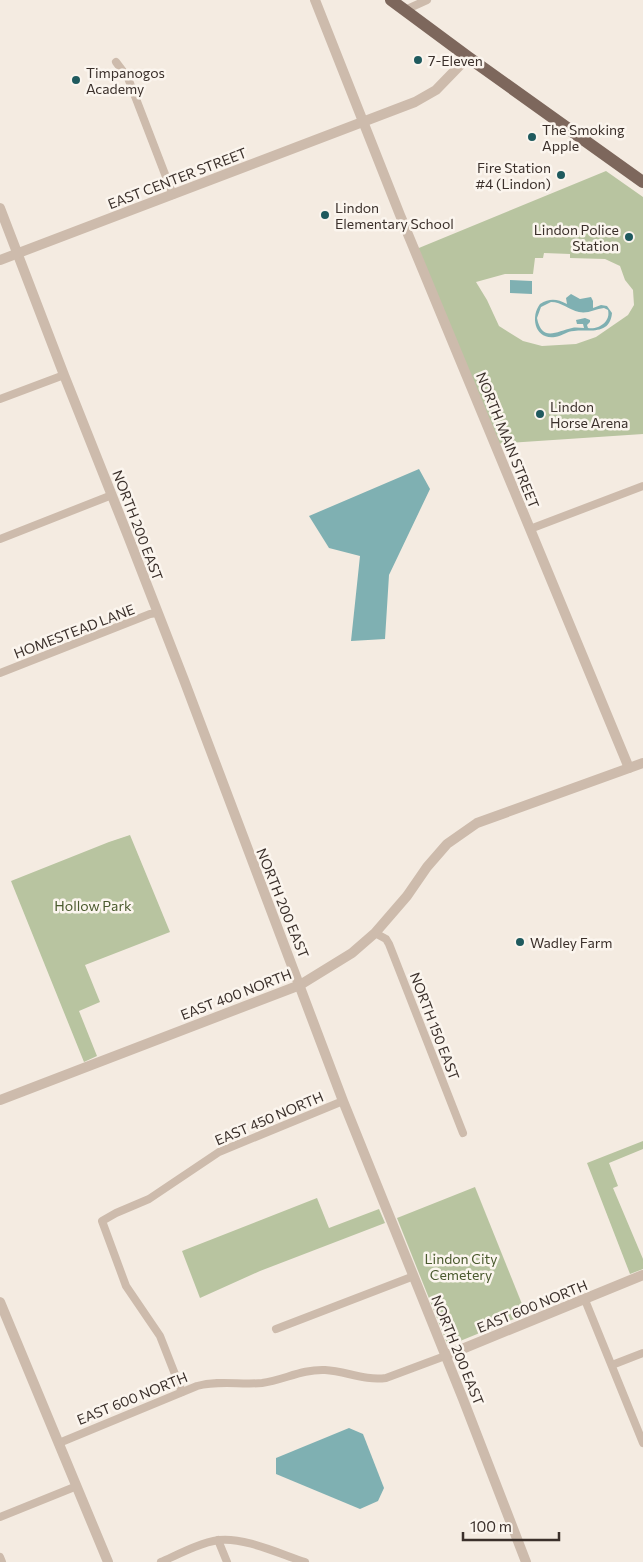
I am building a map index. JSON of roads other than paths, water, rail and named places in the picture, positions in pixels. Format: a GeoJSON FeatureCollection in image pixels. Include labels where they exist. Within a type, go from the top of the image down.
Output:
{"type":"FeatureCollection","features":[{"type":"Feature","properties":{"kind":"main road"},"geometry":{"type":"LineString","coordinates":[[391,0],[643,182]]}},
{"type":"Feature","properties":{"kind":"street","name":"NORTH MAIN STREET"},"geometry":{"type":"LineString","coordinates":[[315,0],[400,215],[629,768]]}},
{"type":"Feature","properties":{"kind":"street"},"geometry":{"type":"LineString","coordinates":[[405,10],[427,0]]}},
{"type":"Feature","properties":{"kind":"street","name":"EAST CENTER STREET"},"geometry":{"type":"LineString","coordinates":[[0,260],[415,102],[436,90],[468,57]]}},
{"type":"Feature","properties":{"kind":"street"},"geometry":{"type":"LineString","coordinates":[[116,62],[128,78],[173,195]]}},
{"type":"Feature","properties":{"kind":"street","name":"NORTH 200 EAST"},"geometry":{"type":"LineString","coordinates":[[0,208],[221,777],[246,848],[300,984],[343,1101],[414,1276],[523,1561]]}},
{"type":"Feature","properties":{"kind":"street"},"geometry":{"type":"LineString","coordinates":[[0,400],[64,375]]}},
{"type":"Feature","properties":{"kind":"street"},"geometry":{"type":"LineString","coordinates":[[530,529],[643,486]]}},
{"type":"Feature","properties":{"kind":"street"},"geometry":{"type":"LineString","coordinates":[[0,539],[112,495]]}},
{"type":"Feature","properties":{"kind":"street","name":"HOMESTEAD LANE"},"geometry":{"type":"LineString","coordinates":[[0,673],[150,614],[157,613]]}},
{"type":"Feature","properties":{"kind":"street","name":"EAST 400 NORTH"},"geometry":{"type":"LineString","coordinates":[[0,1100],[300,984],[352,953],[375,933],[407,896],[427,867],[447,844],[477,823],[643,763]]}},
{"type":"Feature","properties":{"kind":"street","name":"NORTH 150 EAST"},"geometry":{"type":"LineString","coordinates":[[375,933],[386,939],[389,944],[463,1133]]}},
{"type":"Feature","properties":{"kind":"street","name":"EAST 450 NORTH"},"geometry":{"type":"LineString","coordinates":[[182,1392],[160,1336],[126,1286],[102,1221],[149,1199],[219,1152],[343,1101]]}},
{"type":"Feature","properties":{"kind":"street","name":"EAST 600 NORTH"},"geometry":{"type":"LineString","coordinates":[[59,1443],[210,1382],[261,1383],[316,1370],[328,1370],[368,1379],[386,1378],[585,1300],[643,1275]]}},
{"type":"Feature","properties":{"kind":"street"},"geometry":{"type":"LineString","coordinates":[[276,1329],[414,1276]]}},
{"type":"Feature","properties":{"kind":"street"},"geometry":{"type":"LineString","coordinates":[[585,1300],[643,1443]]}},
{"type":"Feature","properties":{"kind":"street"},"geometry":{"type":"LineString","coordinates":[[1,1309],[108,1562]]}},
{"type":"Feature","properties":{"kind":"street"},"geometry":{"type":"LineString","coordinates":[[612,1365],[643,1353]]}},
{"type":"Feature","properties":{"kind":"street"},"geometry":{"type":"LineString","coordinates":[[0,1517],[77,1486]]}},
{"type":"Feature","properties":{"kind":"street"},"geometry":{"type":"LineString","coordinates":[[161,1562],[218,1540],[231,1539],[305,1562]]}},
{"type":"Feature","properties":{"kind":"street"},"geometry":{"type":"LineString","coordinates":[[218,1540],[226,1562]]}},
{"type":"Feature","properties":{"kind":"street"},"geometry":{"type":"LineString","coordinates":[[0,1557],[2,1562]]}},
{"type":"Feature","properties":{"kind":"water"},"geometry":{"type":"Polygon","coordinates":[[[510,280],[532,281],[532,294],[510,293],[510,280]]]}},
{"type":"Feature","properties":{"kind":"water"},"geometry":{"type":"Polygon","coordinates":[[[571,294],[580,299],[591,297],[593,308],[601,305],[607,306],[612,313],[610,320],[607,325],[597,330],[571,331],[555,337],[543,335],[536,326],[535,321],[535,315],[540,304],[554,300],[567,304],[566,298],[571,294]],[[555,302],[541,307],[537,318],[542,331],[546,333],[551,334],[574,328],[584,328],[583,324],[577,324],[576,320],[585,318],[590,320],[587,325],[588,328],[596,328],[608,318],[608,310],[604,308],[582,312],[555,302]]]}},
{"type":"Feature","properties":{"kind":"water"},"geometry":{"type":"Polygon","coordinates":[[[419,469],[430,489],[389,575],[385,639],[351,641],[360,556],[329,548],[309,516],[419,469]]]}},
{"type":"Feature","properties":{"kind":"water"},"geometry":{"type":"Polygon","coordinates":[[[349,1428],[363,1434],[384,1488],[378,1501],[360,1509],[276,1474],[276,1458],[349,1428]]]}},
{"type":"Feature","properties":{"kind":"place","name":"7-Eleven"},"geometry":{"type":"Point","coordinates":[418,60]}},
{"type":"Feature","properties":{"kind":"place","name":"Timpanogos Academy"},"geometry":{"type":"Point","coordinates":[76,80]}},
{"type":"Feature","properties":{"kind":"place","name":"The Smoking Apple"},"geometry":{"type":"Point","coordinates":[532,137]}},
{"type":"Feature","properties":{"kind":"place","name":"Fire Station #4 (Lindon)"},"geometry":{"type":"Point","coordinates":[561,175]}},
{"type":"Feature","properties":{"kind":"place","name":"Lindon Elementary School"},"geometry":{"type":"Point","coordinates":[325,215]}},
{"type":"Feature","properties":{"kind":"place","name":"Lindon Police Station"},"geometry":{"type":"Point","coordinates":[629,237]}},
{"type":"Feature","properties":{"kind":"place","name":"Lindon Horse Arena"},"geometry":{"type":"Point","coordinates":[540,414]}},
{"type":"Feature","properties":{"kind":"place","name":"Wadley Farm"},"geometry":{"type":"Point","coordinates":[520,942]}},
{"type":"Feature","properties":{"kind":"park label","name":"Hollow Park"},"geometry":{"type":"Point","coordinates":[93,905]}},
{"type":"Feature","properties":{"kind":"park label","name":"Lindon City Cemetery"},"geometry":{"type":"Point","coordinates":[461,1266]}}]}
